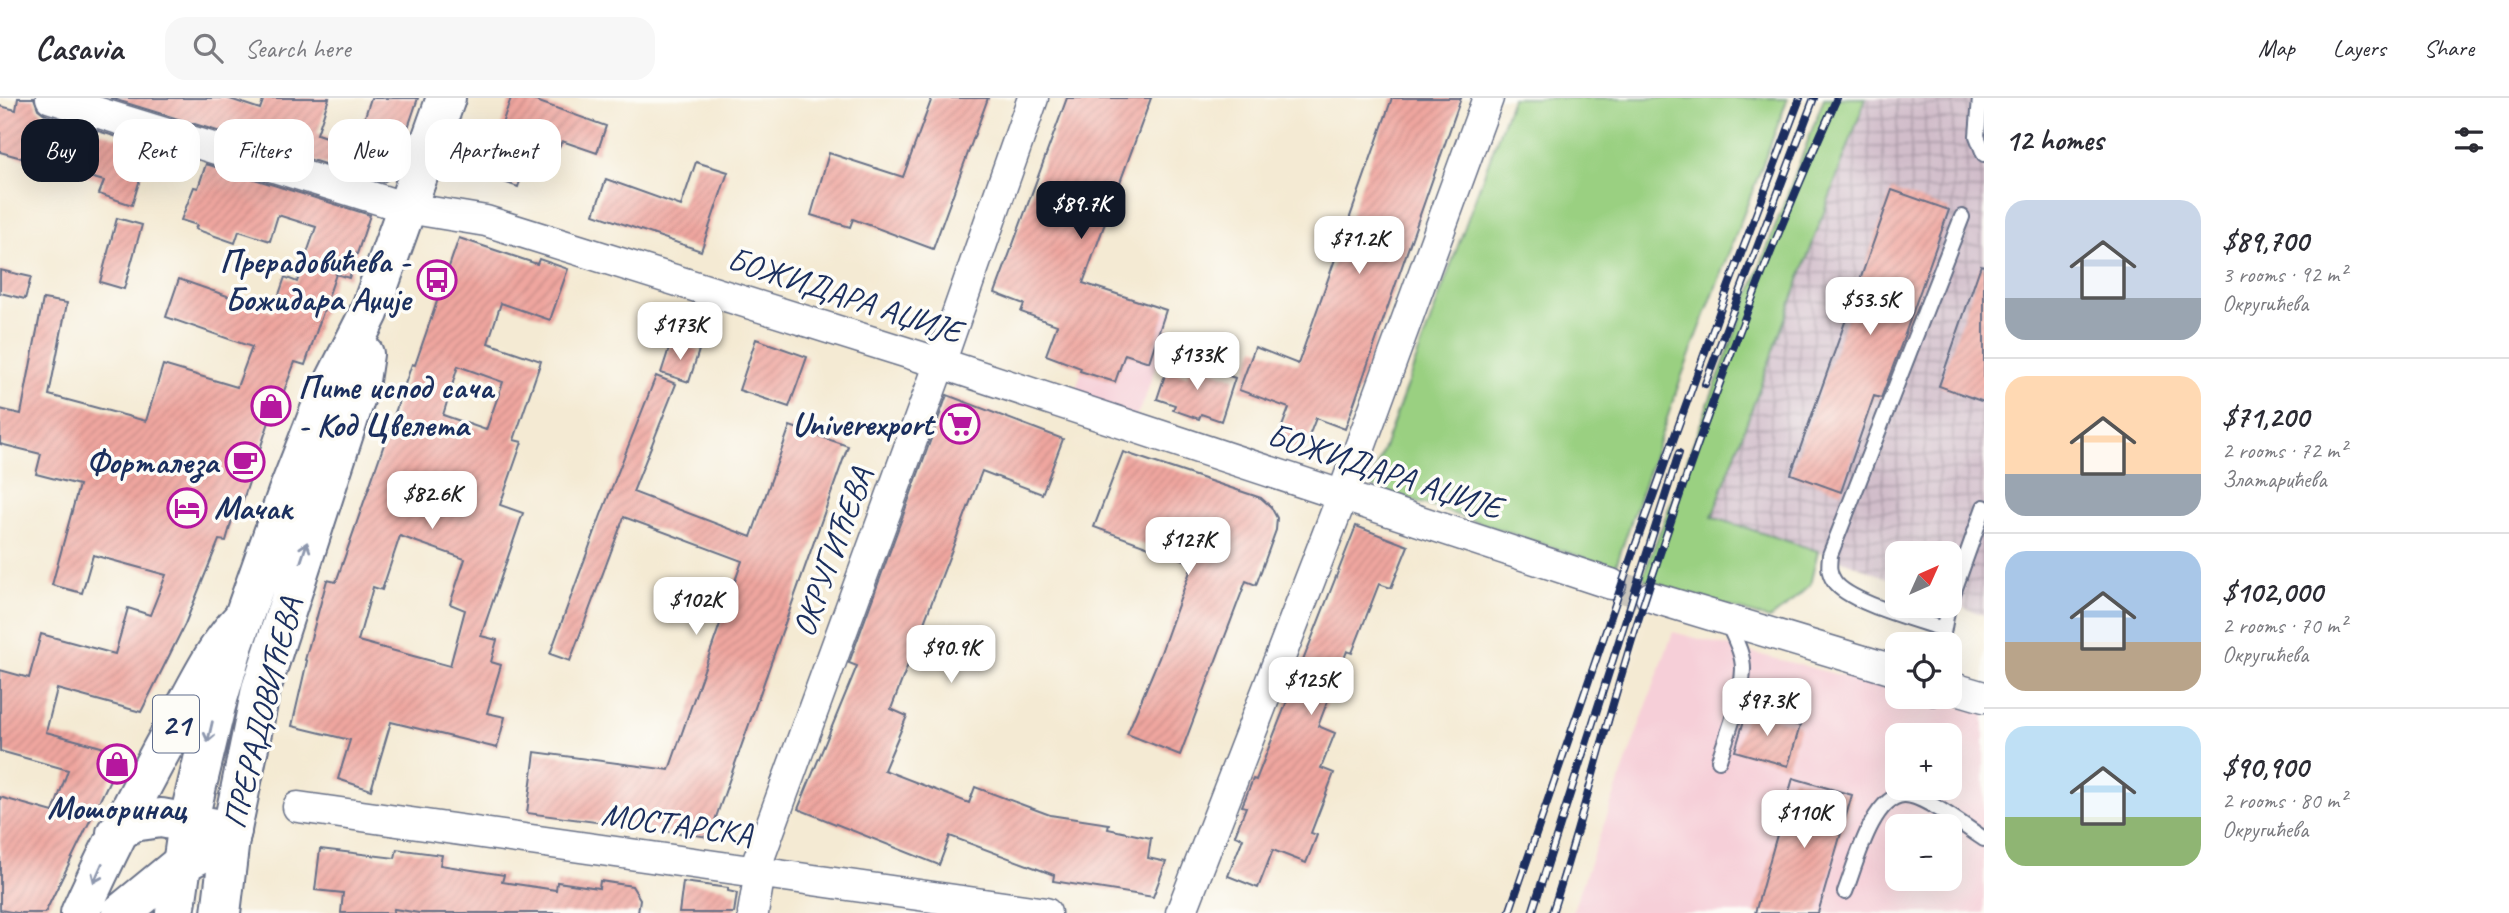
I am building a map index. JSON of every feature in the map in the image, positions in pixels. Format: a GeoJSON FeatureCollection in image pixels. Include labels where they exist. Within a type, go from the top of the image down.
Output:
{"type":"FeatureCollection","features":[{"type":"Feature","properties":{"kind":"main road","name":"ПРЕРАДОВИЋЕВА"},"geometry":{"type":"LineString","coordinates":[[175,913],[188,823],[216,706],[242,619],[320,410],[369,313],[446,98]]}},
{"type":"Feature","properties":{"kind":"main road","name":"ПРЕРАДОВИЋЕВА"},"geometry":{"type":"LineString","coordinates":[[221,913],[231,835],[261,689],[359,387],[369,313]]}},
{"type":"Feature","properties":{"kind":"main road","name":"21"},"geometry":{"type":"LineString","coordinates":[[80,913],[116,833],[225,637],[242,619]]}},
{"type":"Feature","properties":{"kind":"main road"},"geometry":{"type":"LineString","coordinates":[[116,833],[133,822],[161,818],[231,835]]}},
{"type":"Feature","properties":{"kind":"main road"},"geometry":{"type":"LineString","coordinates":[[121,913],[182,863],[231,835]]}},
{"type":"Feature","properties":{"kind":"street","name":"БОЖИДАРА АЏИЈЕ"},"geometry":{"type":"LineString","coordinates":[[51,98],[407,208],[486,220],[940,363],[1611,584]]}},
{"type":"Feature","properties":{"kind":"street","name":"ОКРУГИЋЕВА"},"geometry":{"type":"LineString","coordinates":[[753,913],[757,872],[1033,98]]}},
{"type":"Feature","properties":{"kind":"street"},"geometry":{"type":"LineString","coordinates":[[1181,913],[1342,496],[1488,98]]}},
{"type":"Feature","properties":{"kind":"street"},"geometry":{"type":"LineString","coordinates":[[1651,597],[1885,667]]}},
{"type":"Feature","properties":{"kind":"street"},"geometry":{"type":"LineString","coordinates":[[1962,696],[1984,697]]}},
{"type":"Feature","properties":{"kind":"street","name":"МОСТАРСКА"},"geometry":{"type":"LineString","coordinates":[[298,807],[1046,913]]}},
{"type":"Feature","properties":{"kind":"lane"},"geometry":{"type":"LineString","coordinates":[[1980,98],[1977,136],[1984,153]]}},
{"type":"Feature","properties":{"kind":"lane"},"geometry":{"type":"LineString","coordinates":[[1942,629],[1856,599],[1834,582],[1828,570],[1830,555],[1962,217]]}},
{"type":"Feature","properties":{"kind":"lane"},"geometry":{"type":"LineString","coordinates":[[1962,568],[1984,507]]}},
{"type":"Feature","properties":{"kind":"lane"},"geometry":{"type":"LineString","coordinates":[[1942,632],[1945,618]]}},
{"type":"Feature","properties":{"kind":"lane"},"geometry":{"type":"LineString","coordinates":[[1719,760],[1737,701],[1743,669],[1737,642],[1727,620]]}},
{"type":"Feature","properties":{"kind":"lane"},"geometry":{"type":"LineString","coordinates":[[1845,892],[1876,813],[1888,801],[1904,795],[1924,801],[1984,839]]}},
{"type":"Feature","properties":{"kind":"shaded area"},"geometry":{"type":"Polygon","coordinates":[[[1866,98],[1984,98],[1984,615],[1962,607],[1962,541],[1885,541],[1885,577],[1830,555],[1712,517],[1866,98]]]}},
{"type":"Feature","properties":{"kind":"shaded area"},"geometry":{"type":"Polygon","coordinates":[[[1107,290],[1173,312],[1144,402],[1132,422],[1072,402],[1107,290]]]}},
{"type":"Feature","properties":{"kind":"shaded area"},"geometry":{"type":"Polygon","coordinates":[[[1673,632],[1885,687],[1885,709],[1962,708],[1984,713],[1984,913],[1572,913],[1673,632]]]}},
{"type":"Feature","properties":{"kind":"green space"},"geometry":{"type":"Polygon","coordinates":[[[1512,98],[1788,98],[1681,378],[1615,568],[1370,486],[1512,98]]]}},
{"type":"Feature","properties":{"kind":"green space"},"geometry":{"type":"Polygon","coordinates":[[[1824,98],[1866,98],[1712,517],[1818,551],[1810,585],[1769,619],[1642,579],[1824,98]]]}},
{"type":"Feature","properties":{"kind":"building"},"geometry":{"type":"Polygon","coordinates":[[[18,98],[34,98],[38,109],[59,119],[21,119],[21,158],[0,152],[0,106],[16,110],[18,98]]]}},
{"type":"Feature","properties":{"kind":"building"},"geometry":{"type":"Polygon","coordinates":[[[110,98],[227,98],[260,109],[264,98],[329,98],[317,134],[328,138],[328,165],[314,161],[314,119],[214,119],[214,130],[200,126],[200,119],[178,119],[110,98]]]}},
{"type":"Feature","properties":{"kind":"building"},"geometry":{"type":"Polygon","coordinates":[[[371,98],[418,98],[411,119],[364,119],[371,98]]]}},
{"type":"Feature","properties":{"kind":"building"},"geometry":{"type":"Polygon","coordinates":[[[511,98],[528,98],[606,126],[597,153],[562,141],[561,143],[561,119],[504,119],[511,98]]]}},
{"type":"Feature","properties":{"kind":"building"},"geometry":{"type":"Polygon","coordinates":[[[932,98],[988,98],[933,249],[853,219],[850,227],[811,215],[829,153],[903,177],[932,98]]]}},
{"type":"Feature","properties":{"kind":"building"},"geometry":{"type":"Polygon","coordinates":[[[1067,98],[1151,98],[1083,283],[1166,310],[1149,362],[1125,354],[1115,382],[1080,371],[1081,368],[1046,355],[1057,325],[1021,312],[1024,304],[995,293],[1067,98]]]}},
{"type":"Feature","properties":{"kind":"building"},"geometry":{"type":"Polygon","coordinates":[[[1392,98],[1461,98],[1345,429],[1316,418],[1302,454],[1275,445],[1289,408],[1239,390],[1255,347],[1298,364],[1392,98]]]}},
{"type":"Feature","properties":{"kind":"building"},"geometry":{"type":"Polygon","coordinates":[[[99,131],[113,136],[113,182],[139,182],[132,205],[99,194],[104,181],[99,180],[99,131]]]}},
{"type":"Feature","properties":{"kind":"building"},"geometry":{"type":"Polygon","coordinates":[[[696,162],[728,172],[701,251],[594,214],[606,179],[681,206],[696,162]]]}},
{"type":"Feature","properties":{"kind":"building"},"geometry":{"type":"Polygon","coordinates":[[[206,164],[214,166],[214,182],[264,182],[370,215],[349,278],[336,274],[305,365],[295,362],[273,420],[270,419],[243,500],[238,499],[226,541],[219,540],[185,624],[141,712],[57,689],[46,732],[123,753],[45,913],[0,910],[0,797],[53,812],[68,770],[0,751],[0,670],[29,678],[41,634],[115,654],[128,608],[150,615],[166,575],[93,555],[82,593],[52,585],[79,485],[36,474],[41,454],[0,444],[0,409],[21,414],[43,299],[67,303],[49,395],[146,421],[163,365],[237,387],[252,347],[166,317],[179,279],[273,312],[285,277],[297,282],[316,227],[278,215],[270,241],[239,231],[235,243],[195,229],[197,225],[181,220],[194,187],[198,188],[206,164]]]}},
{"type":"Feature","properties":{"kind":"building"},"geometry":{"type":"Polygon","coordinates":[[[504,182],[520,182],[518,187],[504,182]]]}},
{"type":"Feature","properties":{"kind":"building"},"geometry":{"type":"Polygon","coordinates":[[[1892,190],[1949,210],[1881,398],[1874,396],[1841,492],[1791,474],[1892,190]]]}},
{"type":"Feature","properties":{"kind":"building"},"geometry":{"type":"Polygon","coordinates":[[[117,218],[142,225],[124,289],[100,282],[117,218]]]}},
{"type":"Feature","properties":{"kind":"building"},"geometry":{"type":"Polygon","coordinates":[[[459,238],[537,264],[539,259],[568,269],[550,320],[501,303],[488,343],[541,361],[514,440],[522,442],[500,505],[523,513],[481,636],[497,640],[491,662],[501,665],[487,713],[505,717],[497,748],[391,722],[371,790],[338,779],[350,740],[292,726],[307,661],[305,660],[327,580],[336,582],[412,364],[415,365],[459,238]],[[458,366],[443,415],[486,430],[503,382],[458,366]],[[400,536],[382,590],[373,587],[358,641],[450,666],[465,610],[450,604],[465,559],[400,536]]]}},
{"type":"Feature","properties":{"kind":"building"},"geometry":{"type":"Polygon","coordinates":[[[1981,265],[1984,266],[1984,402],[1939,386],[1981,265]]]}},
{"type":"Feature","properties":{"kind":"building"},"geometry":{"type":"Polygon","coordinates":[[[0,270],[31,277],[25,299],[0,293],[0,270]]]}},
{"type":"Feature","properties":{"kind":"building"},"geometry":{"type":"Polygon","coordinates":[[[756,339],[807,357],[789,407],[739,390],[756,339]]]}},
{"type":"Feature","properties":{"kind":"building"},"geometry":{"type":"Polygon","coordinates":[[[671,342],[699,350],[689,382],[661,373],[671,342]]]}},
{"type":"Feature","properties":{"kind":"building"},"geometry":{"type":"Polygon","coordinates":[[[1191,363],[1235,378],[1221,421],[1201,414],[1199,419],[1173,410],[1175,405],[1157,399],[1167,369],[1187,376],[1191,363]]]}},
{"type":"Feature","properties":{"kind":"building"},"geometry":{"type":"Polygon","coordinates":[[[656,376],[676,384],[633,492],[751,537],[790,426],[848,446],[709,837],[527,813],[535,752],[669,770],[742,561],[624,517],[570,661],[550,654],[656,376]]]}},
{"type":"Feature","properties":{"kind":"building"},"geometry":{"type":"Polygon","coordinates":[[[947,395],[1063,439],[1042,494],[982,471],[891,709],[907,716],[884,770],[969,803],[975,787],[1050,815],[1109,824],[1108,829],[1151,838],[1148,858],[1166,862],[1153,897],[1053,881],[1054,875],[950,836],[939,865],[798,809],[857,666],[849,663],[947,395]]]}},
{"type":"Feature","properties":{"kind":"building"},"geometry":{"type":"Polygon","coordinates":[[[1123,452],[1261,498],[1271,507],[1277,518],[1276,530],[1256,585],[1246,581],[1180,755],[1127,734],[1159,658],[1193,563],[1094,527],[1123,452]]]}},
{"type":"Feature","properties":{"kind":"building"},"geometry":{"type":"Polygon","coordinates":[[[1356,526],[1408,546],[1391,588],[1379,584],[1352,653],[1347,651],[1318,726],[1335,733],[1321,768],[1334,773],[1311,833],[1317,835],[1306,863],[1273,850],[1258,888],[1228,876],[1243,838],[1235,835],[1246,807],[1242,806],[1253,779],[1256,780],[1356,526]]]}},
{"type":"Feature","properties":{"kind":"building"},"geometry":{"type":"Polygon","coordinates":[[[1747,710],[1800,726],[1788,766],[1735,751],[1747,710]]]}},
{"type":"Feature","properties":{"kind":"building"},"geometry":{"type":"Polygon","coordinates":[[[1793,778],[1852,795],[1818,913],[1755,913],[1793,778]]]}},
{"type":"Feature","properties":{"kind":"building"},"geometry":{"type":"Polygon","coordinates":[[[320,849],[395,858],[397,849],[442,855],[440,865],[504,875],[502,882],[556,890],[557,882],[599,888],[600,881],[632,886],[640,899],[638,913],[419,913],[394,909],[393,913],[341,913],[343,893],[315,890],[320,849]]]}},
{"type":"Feature","properties":{"kind":"building"},"geometry":{"type":"Polygon","coordinates":[[[683,882],[728,888],[728,891],[737,893],[734,913],[679,913],[683,882]]]}},
{"type":"Feature","properties":{"kind":"tunnel"},"geometry":{"type":"LineString","coordinates":[[1611,584],[1651,597]]}},
{"type":"Feature","properties":{"kind":"railway"},"geometry":{"type":"LineString","coordinates":[[1509,913],[1634,549],[1800,98]]}},
{"type":"Feature","properties":{"kind":"railway"},"geometry":{"type":"LineString","coordinates":[[1705,384],[1814,98]]}},
{"type":"Feature","properties":{"kind":"railway"},"geometry":{"type":"LineString","coordinates":[[1552,913],[1663,543],[1757,286],[1837,98]]}},
{"type":"Feature","properties":{"kind":"railway"},"geometry":{"type":"LineString","coordinates":[[1532,913],[1679,453]]}},
{"type":"Feature","properties":{"kind":"place","name":"Прерадовићева - Божидара Аџије"},"geometry":{"type":"Point","coordinates":[437,280]}},
{"type":"Feature","properties":{"kind":"place","name":"Пите испод сача - Код Цвелета"},"geometry":{"type":"Point","coordinates":[271,406]}},
{"type":"Feature","properties":{"kind":"place","name":"Univerexport"},"geometry":{"type":"Point","coordinates":[960,424]}},
{"type":"Feature","properties":{"kind":"place","name":"Форталеза"},"geometry":{"type":"Point","coordinates":[245,462]}},
{"type":"Feature","properties":{"kind":"place","name":"Мачак"},"geometry":{"type":"Point","coordinates":[187,508]}},
{"type":"Feature","properties":{"kind":"place","name":"Мошоринац"},"geometry":{"type":"Point","coordinates":[117,764]}}]}
